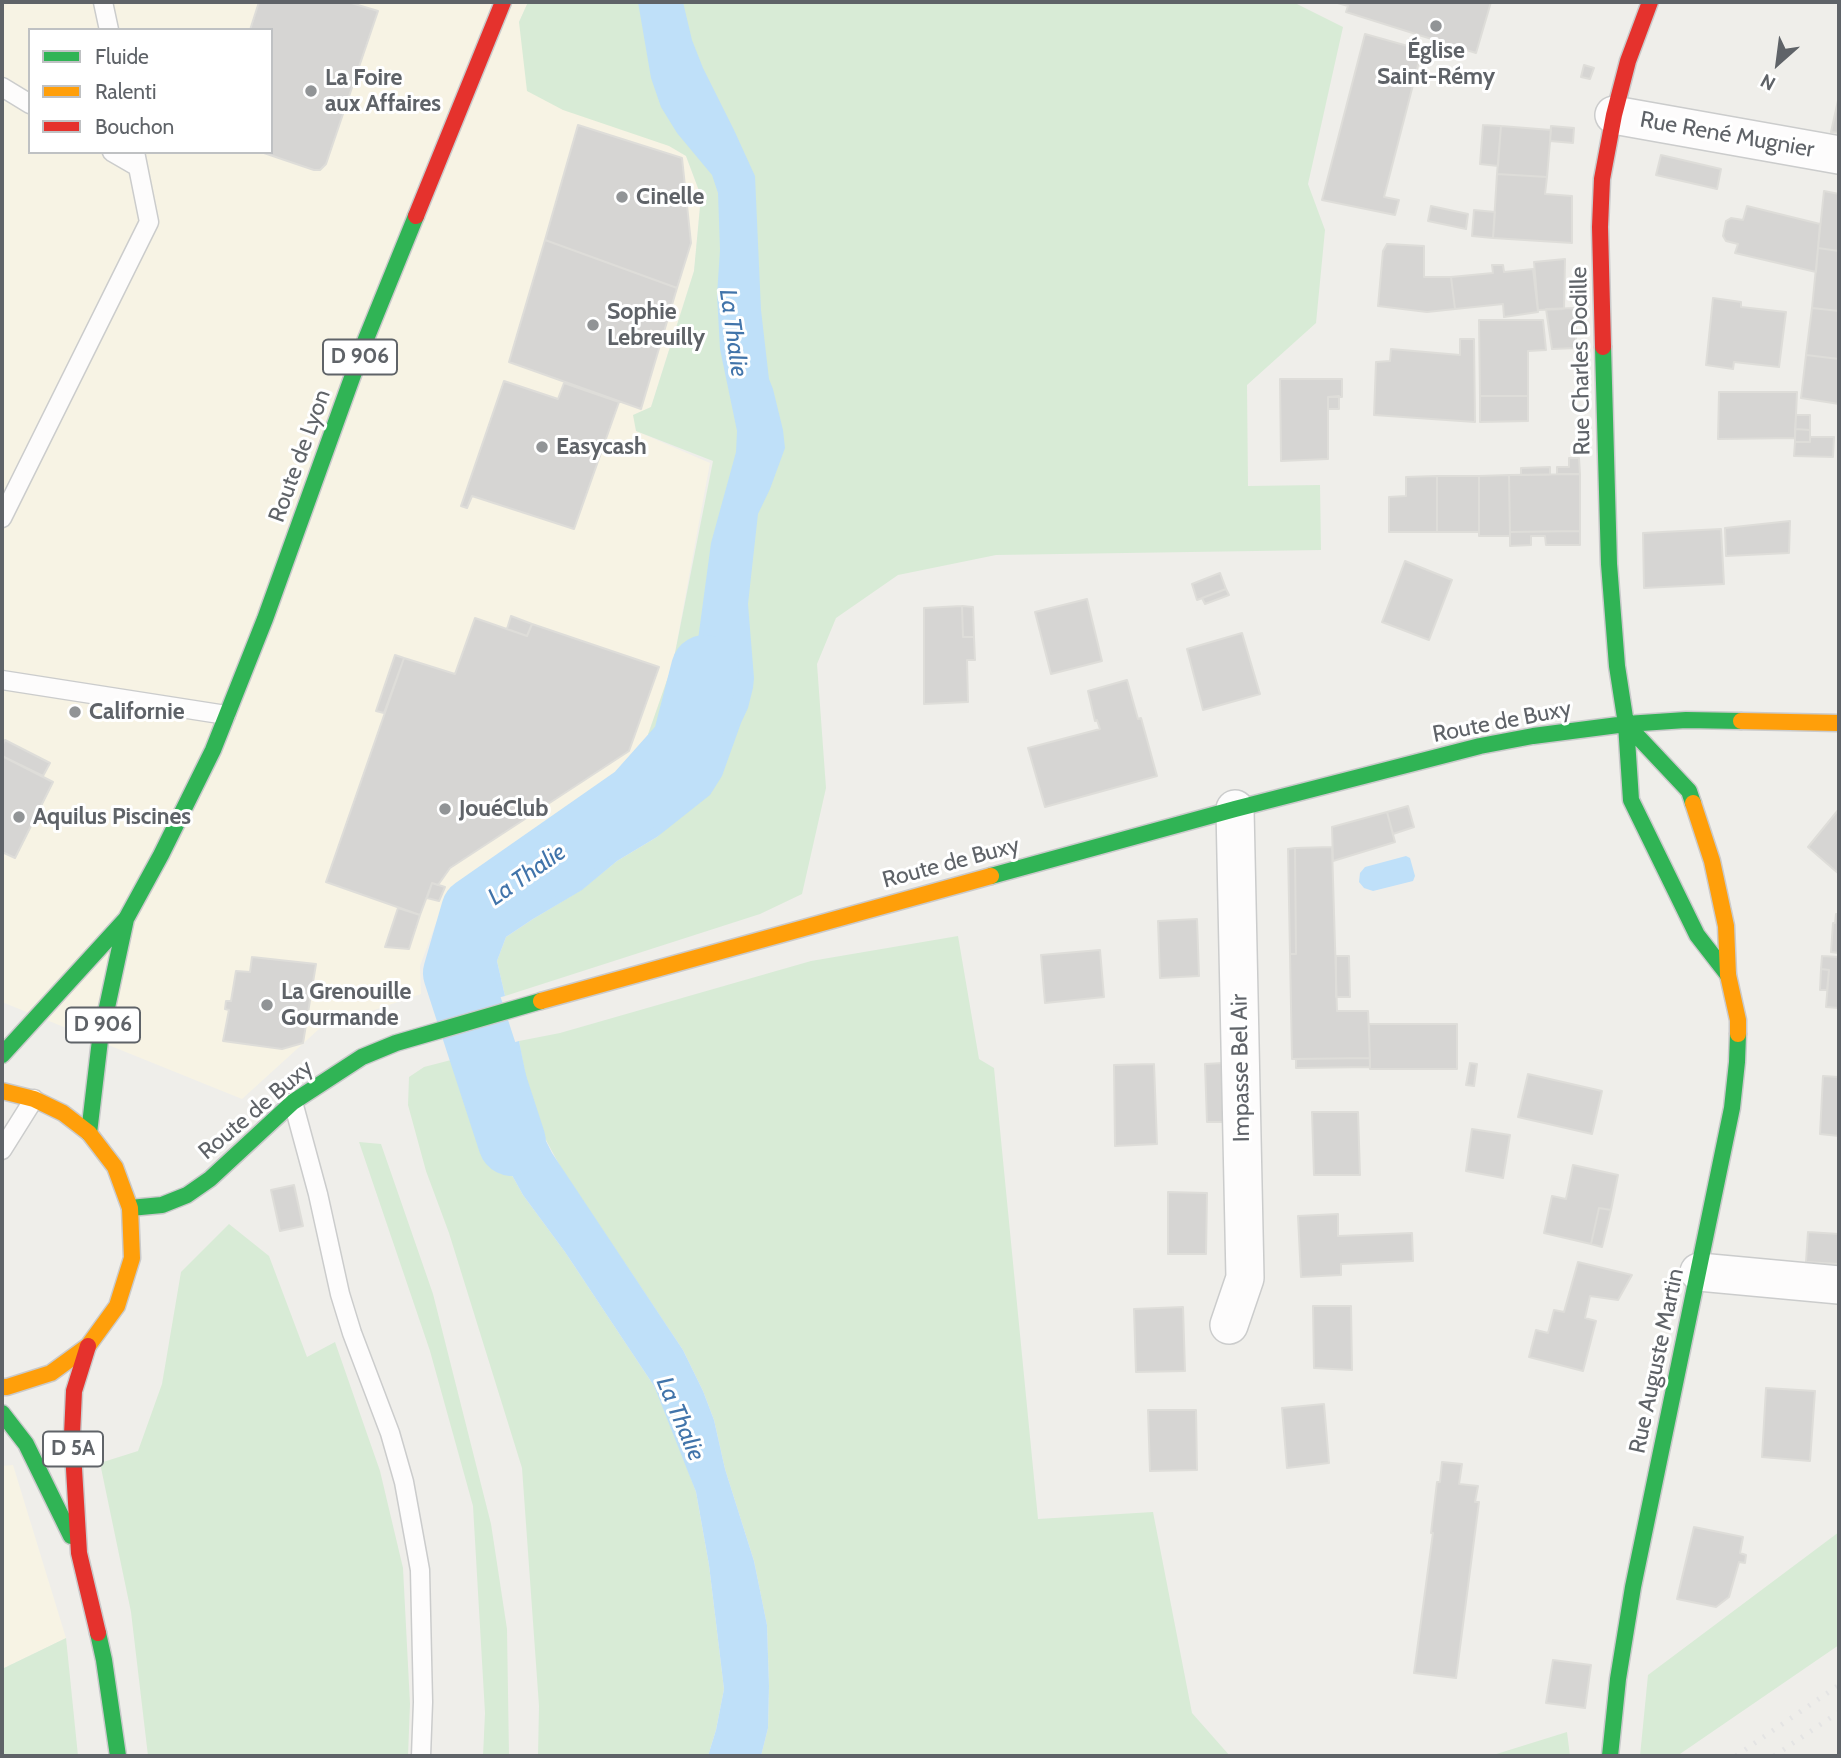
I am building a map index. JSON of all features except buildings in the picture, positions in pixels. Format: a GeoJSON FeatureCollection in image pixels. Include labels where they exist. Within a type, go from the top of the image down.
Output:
{"type":"FeatureCollection","features":[{"type":"Feature","properties":{"kind":"main road","name":"Route de Lyon"},"geometry":{"type":"LineString","coordinates":[[2,1055],[126,919],[162,855],[212,750],[265,620],[366,340],[503,2]]}},
{"type":"Feature","properties":{"kind":"main road","name":"Rue Charles Dodille"},"geometry":{"type":"LineString","coordinates":[[1626,724],[1617,666],[1609,564],[1600,227],[1602,179],[1614,115],[1628,61],[1650,2]]}},
{"type":"Feature","properties":{"kind":"main road","name":"Route de Buxy"},"geometry":{"type":"LineString","coordinates":[[130,1208],[162,1205],[187,1195],[210,1179],[293,1102],[362,1057],[396,1043],[642,972],[1236,809],[1480,746],[1626,724],[1686,720],[1839,723]]}},
{"type":"Feature","properties":{"kind":"main road","name":"Rue Auguste Martin"},"geometry":{"type":"LineString","coordinates":[[1626,724],[1631,800],[1697,935],[1728,975]]}},
{"type":"Feature","properties":{"kind":"main road","name":"Rue Auguste Martin"},"geometry":{"type":"LineString","coordinates":[[1610,1756],[1618,1679],[1633,1587],[1732,1108],[1738,1020],[1728,975],[1726,926],[1715,874],[1689,791],[1626,724]]}},
{"type":"Feature","properties":{"kind":"main road","name":"Route de Lyon"},"geometry":{"type":"LineString","coordinates":[[89,1133],[100,1040],[126,919]]}},
{"type":"Feature","properties":{"kind":"main road"},"geometry":{"type":"LineString","coordinates":[[2,1091],[34,1099],[63,1113],[89,1133],[115,1167],[130,1208],[132,1258],[117,1306],[88,1346],[51,1373],[2,1387]]}},
{"type":"Feature","properties":{"kind":"main road","name":"D 5A"},"geometry":{"type":"LineString","coordinates":[[88,1346],[74,1391],[72,1424],[79,1553],[104,1660],[118,1756]]}},
{"type":"Feature","properties":{"kind":"main road","name":"D 5A"},"geometry":{"type":"LineString","coordinates":[[2,1413],[26,1444],[79,1553]]}},
{"type":"Feature","properties":{"kind":"street","name":"Rue René Mugnier"},"geometry":{"type":"LineString","coordinates":[[1614,115],[1839,155]]}},
{"type":"Feature","properties":{"kind":"street","name":"Impasse Bel Air"},"geometry":{"type":"LineString","coordinates":[[1229,1325],[1245,1278],[1236,809]]}},
{"type":"Feature","properties":{"kind":"street"},"geometry":{"type":"LineString","coordinates":[[1699,1272],[1839,1285]]}},
{"type":"Feature","properties":{"kind":"lane"},"geometry":{"type":"LineString","coordinates":[[103,2],[109,28]]}},
{"type":"Feature","properties":{"kind":"lane"},"geometry":{"type":"LineString","coordinates":[[2,88],[28,103]]}},
{"type":"Feature","properties":{"kind":"lane"},"geometry":{"type":"LineString","coordinates":[[2,518],[149,222],[136,160],[118,154]]}},
{"type":"Feature","properties":{"kind":"lane"},"geometry":{"type":"LineString","coordinates":[[2,680],[226,716]]}},
{"type":"Feature","properties":{"kind":"lane"},"geometry":{"type":"LineString","coordinates":[[2,1150],[34,1099]]}},
{"type":"Feature","properties":{"kind":"lane"},"geometry":{"type":"LineString","coordinates":[[293,1102],[318,1194],[340,1294],[390,1433],[404,1482],[420,1570],[423,1702],[421,1756]]}},
{"type":"Feature","properties":{"kind":"shaded area"},"geometry":{"type":"Polygon","coordinates":[[[2,2],[528,2],[519,22],[670,146],[686,156],[701,196],[694,271],[651,407],[634,415],[636,431],[710,463],[673,663],[638,763],[518,851],[459,889],[437,920],[420,966],[421,994],[319,1029],[242,1099],[2,1002],[2,2]]]}},
{"type":"Feature","properties":{"kind":"shaded area"},"geometry":{"type":"Polygon","coordinates":[[[13,1465],[66,1638],[2,1669],[2,1466],[13,1465]]]}},
{"type":"Feature","properties":{"kind":"green space"},"geometry":{"type":"Polygon","coordinates":[[[528,2],[1293,2],[1343,27],[1308,184],[1325,230],[1316,323],[1247,385],[1248,486],[1320,485],[1321,550],[996,555],[898,575],[836,618],[817,664],[826,788],[802,894],[760,914],[505,996],[497,961],[506,937],[581,890],[617,861],[657,837],[721,776],[638,763],[673,663],[713,461],[636,431],[633,415],[651,407],[694,271],[701,196],[686,156],[669,146],[563,110],[527,91],[519,22],[528,2]]]}},
{"type":"Feature","properties":{"kind":"green space"},"geometry":{"type":"Polygon","coordinates":[[[958,936],[979,1059],[994,1068],[1038,1519],[1153,1512],[1192,1713],[1230,1756],[761,1756],[768,1728],[767,1625],[754,1561],[725,1469],[714,1420],[683,1350],[561,1168],[539,1127],[519,1041],[560,1033],[811,961],[958,936]]]}},
{"type":"Feature","properties":{"kind":"green space"},"geometry":{"type":"Polygon","coordinates":[[[451,1060],[472,1114],[503,1159],[523,1195],[565,1252],[654,1386],[681,1451],[696,1492],[709,1565],[724,1689],[708,1756],[538,1756],[539,1706],[522,1468],[449,1233],[426,1171],[408,1105],[409,1077],[424,1067],[451,1060]]]}},
{"type":"Feature","properties":{"kind":"green space"},"geometry":{"type":"Polygon","coordinates":[[[359,1142],[381,1144],[433,1294],[491,1524],[507,1629],[509,1756],[483,1756],[485,1713],[473,1506],[430,1351],[359,1142]]]}},
{"type":"Feature","properties":{"kind":"green space"},"geometry":{"type":"Polygon","coordinates":[[[229,1224],[269,1256],[307,1357],[335,1342],[380,1471],[403,1568],[410,1704],[408,1756],[148,1756],[131,1612],[100,1463],[138,1451],[162,1384],[181,1272],[229,1224]]]}},
{"type":"Feature","properties":{"kind":"green space"},"geometry":{"type":"Polygon","coordinates":[[[1839,1532],[1839,1645],[1677,1756],[1640,1756],[1648,1675],[1839,1532]]]}},
{"type":"Feature","properties":{"kind":"green space"},"geometry":{"type":"Polygon","coordinates":[[[66,1638],[78,1756],[2,1756],[2,1669],[66,1638]]]}},
{"type":"Feature","properties":{"kind":"green space"},"geometry":{"type":"Polygon","coordinates":[[[1567,1732],[1570,1756],[1490,1756],[1567,1732]]]}},
{"type":"Feature","properties":{"kind":"water"},"geometry":{"type":"Polygon","coordinates":[[[638,2],[683,2],[692,40],[703,68],[755,176],[761,310],[769,379],[783,430],[785,448],[758,514],[748,604],[753,688],[722,776],[710,795],[657,837],[617,861],[582,890],[506,937],[497,961],[505,996],[452,1010],[442,959],[443,948],[449,939],[488,901],[604,819],[636,801],[657,782],[672,761],[687,729],[693,704],[697,647],[711,543],[736,452],[737,431],[720,349],[717,295],[720,250],[718,193],[712,175],[677,133],[661,107],[651,78],[638,2]]]}},
{"type":"Feature","properties":{"kind":"water"},"geometry":{"type":"Polygon","coordinates":[[[1406,856],[1410,858],[1415,876],[1413,881],[1373,891],[1364,888],[1359,882],[1360,873],[1365,867],[1406,856]]]}},
{"type":"Feature","properties":{"kind":"water"},"geometry":{"type":"Polygon","coordinates":[[[519,1041],[532,1105],[552,1153],[683,1350],[714,1420],[725,1469],[754,1561],[767,1625],[768,1728],[761,1756],[708,1756],[724,1689],[709,1565],[696,1492],[654,1386],[565,1252],[523,1195],[463,1096],[451,1060],[519,1041]]]}},
{"type":"Feature","properties":{"kind":"waterway","name":"La Thalie"},"geometry":{"type":"LineString","coordinates":[[512,1142],[457,973],[475,911],[637,798],[686,743],[705,669]]}},
{"type":"Feature","properties":{"kind":"railway"},"geometry":{"type":"LineString","coordinates":[[1736,1756],[1839,1685]]}},
{"type":"Feature","properties":{"kind":"railway"},"geometry":{"type":"LineString","coordinates":[[1774,1756],[1839,1712]]}},
{"type":"Feature","properties":{"kind":"traffic: fast"},"geometry":{"type":"LineString","coordinates":[[2,1055],[126,919],[213,750],[265,619],[366,339],[416,216]]}},
{"type":"Feature","properties":{"kind":"traffic: fast"},"geometry":{"type":"LineString","coordinates":[[1603,347],[1609,564],[1631,800],[1697,935],[1728,975]]}},
{"type":"Feature","properties":{"kind":"traffic: fast"},"geometry":{"type":"LineString","coordinates":[[991,876],[1480,746],[1626,724],[1686,720],[1741,721]]}},
{"type":"Feature","properties":{"kind":"traffic: fast"},"geometry":{"type":"LineString","coordinates":[[1626,724],[1689,791],[1693,803]]}},
{"type":"Feature","properties":{"kind":"traffic: fast"},"geometry":{"type":"LineString","coordinates":[[89,1133],[100,1040],[126,919]]}},
{"type":"Feature","properties":{"kind":"traffic: fast"},"geometry":{"type":"LineString","coordinates":[[130,1208],[162,1205],[187,1195],[210,1179],[293,1102],[362,1057],[396,1043],[541,1001]]}},
{"type":"Feature","properties":{"kind":"traffic: fast"},"geometry":{"type":"LineString","coordinates":[[1610,1756],[1618,1679],[1633,1587],[1732,1108],[1738,1034]]}},
{"type":"Feature","properties":{"kind":"traffic: fast"},"geometry":{"type":"LineString","coordinates":[[2,1413],[26,1444],[71,1536]]}},
{"type":"Feature","properties":{"kind":"traffic: fast"},"geometry":{"type":"LineString","coordinates":[[98,1633],[118,1756]]}},
{"type":"Feature","properties":{"kind":"traffic: slow"},"geometry":{"type":"LineString","coordinates":[[1741,721],[1839,723]]}},
{"type":"Feature","properties":{"kind":"traffic: slow"},"geometry":{"type":"LineString","coordinates":[[1693,803],[1712,861],[1726,926],[1728,975],[1738,1020],[1738,1034]]}},
{"type":"Feature","properties":{"kind":"traffic: slow"},"geometry":{"type":"LineString","coordinates":[[541,1001],[991,876]]}},
{"type":"Feature","properties":{"kind":"traffic: slow"},"geometry":{"type":"LineString","coordinates":[[2,1091],[34,1099],[63,1113],[89,1133],[115,1167],[130,1208],[132,1258],[117,1306],[88,1346],[51,1373],[2,1387]]}},
{"type":"Feature","properties":{"kind":"traffic: jam"},"geometry":{"type":"LineString","coordinates":[[416,216],[503,2]]}},
{"type":"Feature","properties":{"kind":"traffic: jam"},"geometry":{"type":"LineString","coordinates":[[1603,347],[1600,227],[1602,179],[1628,61],[1650,2]]}},
{"type":"Feature","properties":{"kind":"traffic: jam"},"geometry":{"type":"LineString","coordinates":[[88,1346],[74,1391],[72,1435],[79,1553],[98,1633]]}},
{"type":"Feature","properties":{"kind":"place","name":"Église Saint-Rémy"},"geometry":{"type":"Point","coordinates":[1436,26]}},
{"type":"Feature","properties":{"kind":"place","name":"La Foire aux Affaires"},"geometry":{"type":"Point","coordinates":[311,91]}},
{"type":"Feature","properties":{"kind":"place","name":"Cinelle"},"geometry":{"type":"Point","coordinates":[622,197]}},
{"type":"Feature","properties":{"kind":"place","name":"Sophie Lebreuilly"},"geometry":{"type":"Point","coordinates":[593,325]}},
{"type":"Feature","properties":{"kind":"place","name":"Easycash"},"geometry":{"type":"Point","coordinates":[542,447]}},
{"type":"Feature","properties":{"kind":"place","name":"Californie"},"geometry":{"type":"Point","coordinates":[75,712]}},
{"type":"Feature","properties":{"kind":"place","name":"JouéClub"},"geometry":{"type":"Point","coordinates":[445,809]}},
{"type":"Feature","properties":{"kind":"place","name":"Aquilus Piscines"},"geometry":{"type":"Point","coordinates":[19,817]}},
{"type":"Feature","properties":{"kind":"place","name":"La Grenouille Gourmande"},"geometry":{"type":"Point","coordinates":[267,1005]}}]}
